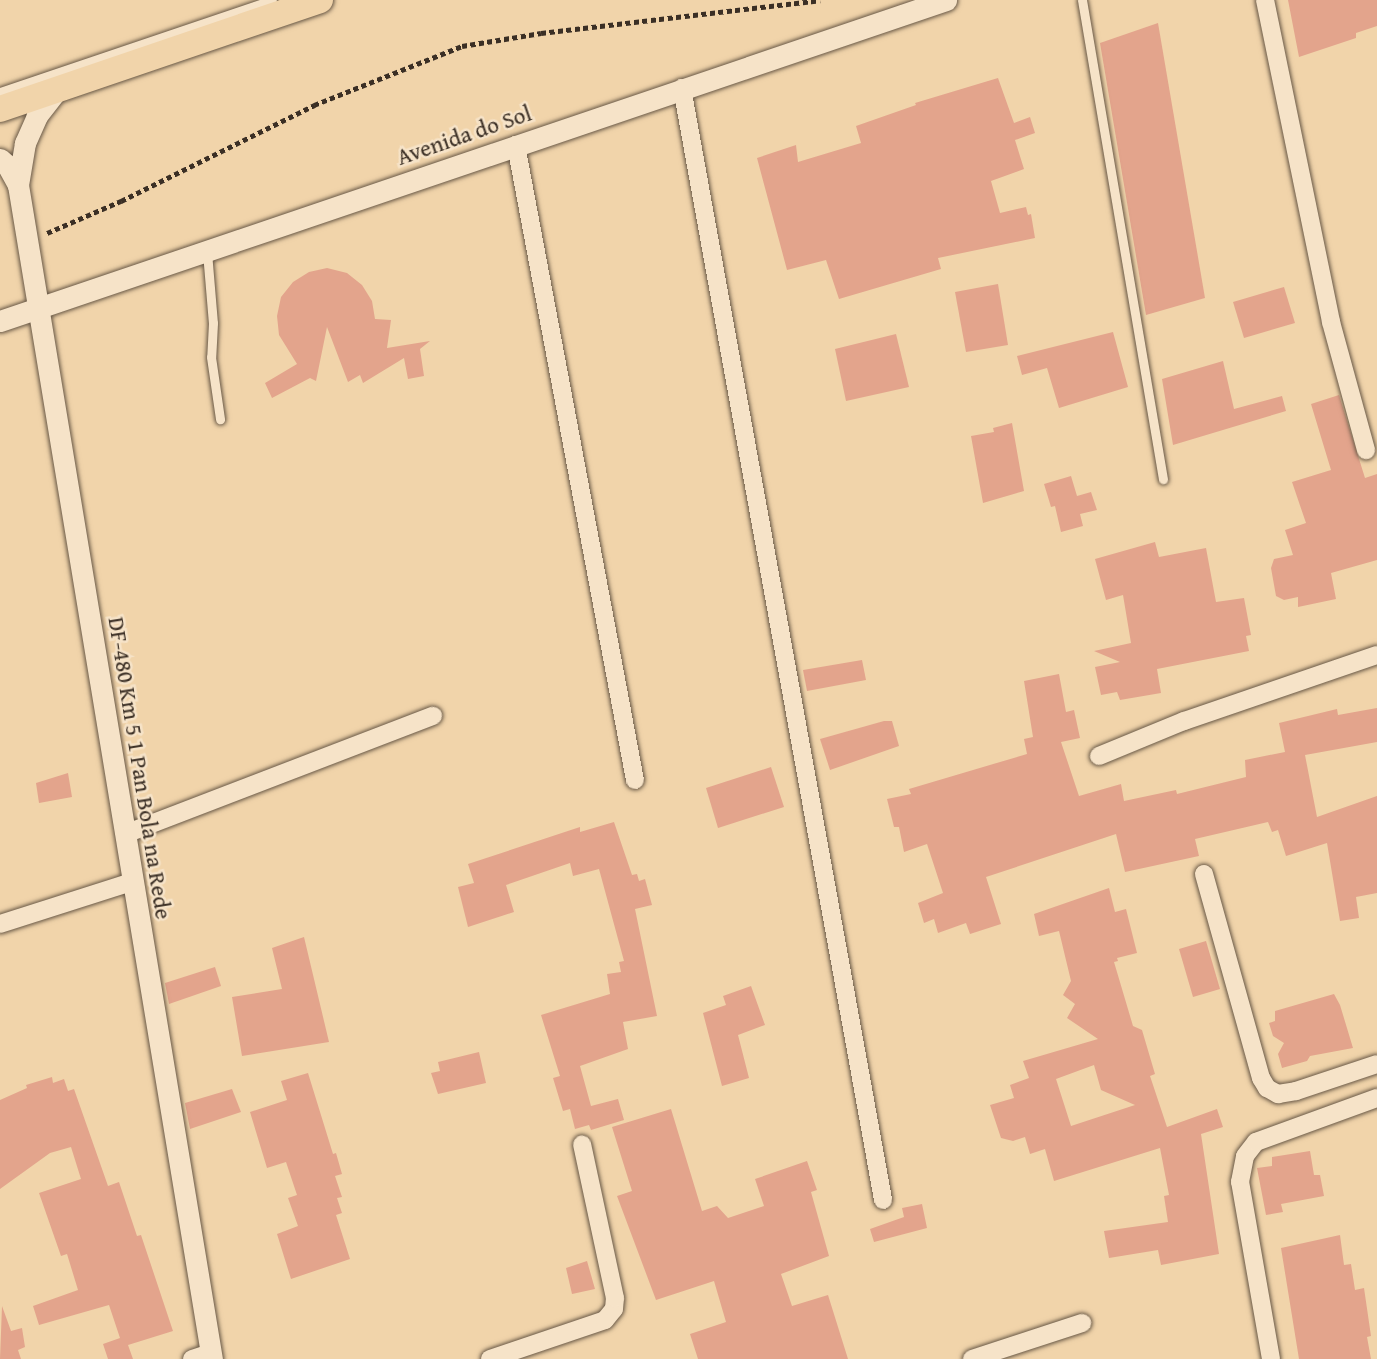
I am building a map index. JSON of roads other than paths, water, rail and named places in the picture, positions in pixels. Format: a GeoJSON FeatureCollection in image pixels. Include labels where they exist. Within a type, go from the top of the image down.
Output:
{"type":"FeatureCollection","features":[{"type":"Feature","properties":{"kind":"main road"},"geometry":{"type":"LineString","coordinates":[[0,109],[320,0]]}},
{"type":"Feature","properties":{"kind":"street","name":"Avenida do Sol"},"geometry":{"type":"LineString","coordinates":[[0,321],[946,0]]}},
{"type":"Feature","properties":{"kind":"street"},"geometry":{"type":"LineString","coordinates":[[1265,0],[1331,322],[1366,450]]}},
{"type":"Feature","properties":{"kind":"street"},"geometry":{"type":"LineString","coordinates":[[682,88],[883,1200]]}},
{"type":"Feature","properties":{"kind":"street"},"geometry":{"type":"LineString","coordinates":[[18,185],[25,143],[32,127],[57,90]]}},
{"type":"Feature","properties":{"kind":"street"},"geometry":{"type":"LineString","coordinates":[[516,145],[635,780]]}},
{"type":"Feature","properties":{"kind":"street"},"geometry":{"type":"LineString","coordinates":[[0,159],[7,165],[18,185]]}},
{"type":"Feature","properties":{"kind":"street","name":"DF-480 Km 5 1 Pan Bola na Rede"},"geometry":{"type":"LineString","coordinates":[[18,185],[125,834],[205,1357]]}},
{"type":"Feature","properties":{"kind":"street"},"geometry":{"type":"LineString","coordinates":[[1099,755],[1184,722],[1377,655]]}},
{"type":"Feature","properties":{"kind":"street"},"geometry":{"type":"LineString","coordinates":[[125,834],[433,716]]}},
{"type":"Feature","properties":{"kind":"street"},"geometry":{"type":"LineString","coordinates":[[1204,874],[1261,1078],[1267,1088],[1278,1094],[1296,1091],[1377,1064]]}},
{"type":"Feature","properties":{"kind":"street"},"geometry":{"type":"LineString","coordinates":[[0,924],[132,882]]}},
{"type":"Feature","properties":{"kind":"street"},"geometry":{"type":"LineString","coordinates":[[1271,1359],[1240,1182],[1245,1156],[1256,1142],[1377,1098]]}},
{"type":"Feature","properties":{"kind":"street"},"geometry":{"type":"LineString","coordinates":[[490,1359],[605,1320],[614,1309],[615,1298],[582,1144]]}},
{"type":"Feature","properties":{"kind":"street"},"geometry":{"type":"LineString","coordinates":[[972,1359],[1082,1322]]}},
{"type":"Feature","properties":{"kind":"lane"},"geometry":{"type":"LineString","coordinates":[[0,92],[272,0]]}},
{"type":"Feature","properties":{"kind":"lane"},"geometry":{"type":"LineString","coordinates":[[1082,0],[1163,479]]}},
{"type":"Feature","properties":{"kind":"lane"},"geometry":{"type":"LineString","coordinates":[[206,250],[213,323],[211,357],[220,418]]}}]}
